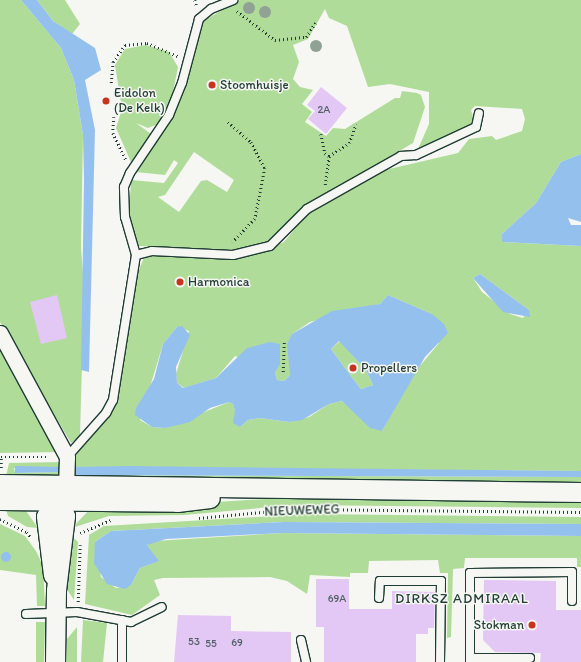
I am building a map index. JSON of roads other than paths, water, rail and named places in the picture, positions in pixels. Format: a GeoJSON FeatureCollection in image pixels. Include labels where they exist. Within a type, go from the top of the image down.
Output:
{"type":"FeatureCollection","features":[{"type":"Feature","properties":{"kind":"street"},"geometry":{"type":"LineString","coordinates":[[0,332],[67,457],[62,493],[65,516],[73,533],[56,590]]}},
{"type":"Feature","properties":{"kind":"street","name":"NIEUWEWEG"},"geometry":{"type":"LineString","coordinates":[[0,484],[62,493],[177,502],[271,490],[581,492]]}},
{"type":"Feature","properties":{"kind":"street"},"geometry":{"type":"LineString","coordinates":[[55,662],[56,590],[46,533],[46,516],[62,493]]}},
{"type":"Feature","properties":{"kind":"street","name":"NIEUWEWEG"},"geometry":{"type":"LineString","coordinates":[[0,500],[62,493]]}},
{"type":"Feature","properties":{"kind":"lane"},"geometry":{"type":"LineString","coordinates":[[67,457],[106,413],[113,400],[136,255],[123,202],[130,173],[169,114],[188,62],[199,19],[211,9],[230,2]]}},
{"type":"Feature","properties":{"kind":"lane"},"geometry":{"type":"LineString","coordinates":[[136,255],[152,250],[217,256],[270,246],[300,215],[317,204],[401,156],[416,155],[476,127],[479,114]]}},
{"type":"Feature","properties":{"kind":"lane"},"geometry":{"type":"LineString","coordinates":[[530,658],[470,660],[470,573],[572,572],[572,601]]}},
{"type":"Feature","properties":{"kind":"lane"},"geometry":{"type":"LineString","coordinates":[[379,598],[380,581],[441,581],[440,662]]}},
{"type":"Feature","properties":{"kind":"lane"},"geometry":{"type":"LineString","coordinates":[[26,614],[77,612],[122,620],[141,620],[162,607]]}},
{"type":"Feature","properties":{"kind":"lane"},"geometry":{"type":"LineString","coordinates":[[122,620],[122,662]]}},
{"type":"Feature","properties":{"kind":"lane"},"geometry":{"type":"LineString","coordinates":[[301,640],[306,662]]}},
{"type":"Feature","properties":{"kind":"water"},"geometry":{"type":"Polygon","coordinates":[[[21,0],[37,0],[53,21],[95,48],[101,70],[85,80],[95,130],[89,372],[81,370],[84,180],[83,135],[74,80],[61,48],[21,0]]]}},
{"type":"Feature","properties":{"kind":"water"},"geometry":{"type":"Polygon","coordinates":[[[581,154],[581,222],[568,218],[571,225],[581,225],[581,246],[502,242],[502,234],[536,203],[561,162],[581,154]]]}},
{"type":"Feature","properties":{"kind":"water"},"geometry":{"type":"Polygon","coordinates":[[[480,274],[529,310],[530,317],[503,312],[473,278],[480,274]]]}},
{"type":"Feature","properties":{"kind":"water"},"geometry":{"type":"Polygon","coordinates":[[[388,295],[432,314],[444,324],[448,333],[425,357],[382,431],[370,428],[342,401],[329,404],[302,420],[289,422],[260,418],[248,420],[240,427],[233,423],[235,411],[233,404],[229,402],[210,408],[190,422],[165,428],[152,427],[135,415],[136,408],[154,379],[163,344],[177,327],[182,326],[190,335],[176,367],[177,383],[183,388],[216,378],[247,348],[270,342],[280,344],[280,364],[275,372],[277,380],[284,381],[290,375],[287,344],[292,334],[332,311],[380,304],[388,295]],[[339,341],[331,349],[361,389],[373,385],[366,370],[339,341]]]}},
{"type":"Feature","properties":{"kind":"water"},"geometry":{"type":"Polygon","coordinates":[[[15,466],[61,467],[61,472],[15,473],[15,466]]]}},
{"type":"Feature","properties":{"kind":"water"},"geometry":{"type":"Polygon","coordinates":[[[128,466],[581,471],[581,477],[74,475],[74,467],[128,466]]]}},
{"type":"Feature","properties":{"kind":"water"},"geometry":{"type":"Polygon","coordinates":[[[284,522],[581,524],[581,536],[282,533],[166,539],[147,545],[159,561],[140,568],[131,585],[125,589],[107,584],[94,563],[95,542],[111,531],[284,522]]]}},
{"type":"Feature","properties":{"kind":"water"},"geometry":{"type":"Polygon","coordinates":[[[4,552],[8,552],[10,553],[10,561],[4,562],[1,559],[1,555],[4,552]]]}},
{"type":"Feature","properties":{"kind":"place","name":"Stoomhuisje"},"geometry":{"type":"Point","coordinates":[212,85]}},
{"type":"Feature","properties":{"kind":"place","name":"Eidolon (De Kelk)"},"geometry":{"type":"Point","coordinates":[106,101]}},
{"type":"Feature","properties":{"kind":"place","name":"Harmonica"},"geometry":{"type":"Point","coordinates":[180,282]}},
{"type":"Feature","properties":{"kind":"place","name":"Propellers"},"geometry":{"type":"Point","coordinates":[353,368]}},
{"type":"Feature","properties":{"kind":"place","name":"Stokman"},"geometry":{"type":"Point","coordinates":[532,625]}},
{"type":"Feature","properties":{"kind":"district","name":"DIRKSZ ADMIRAAL"},"geometry":{"type":"Point","coordinates":[462,599]}}]}
